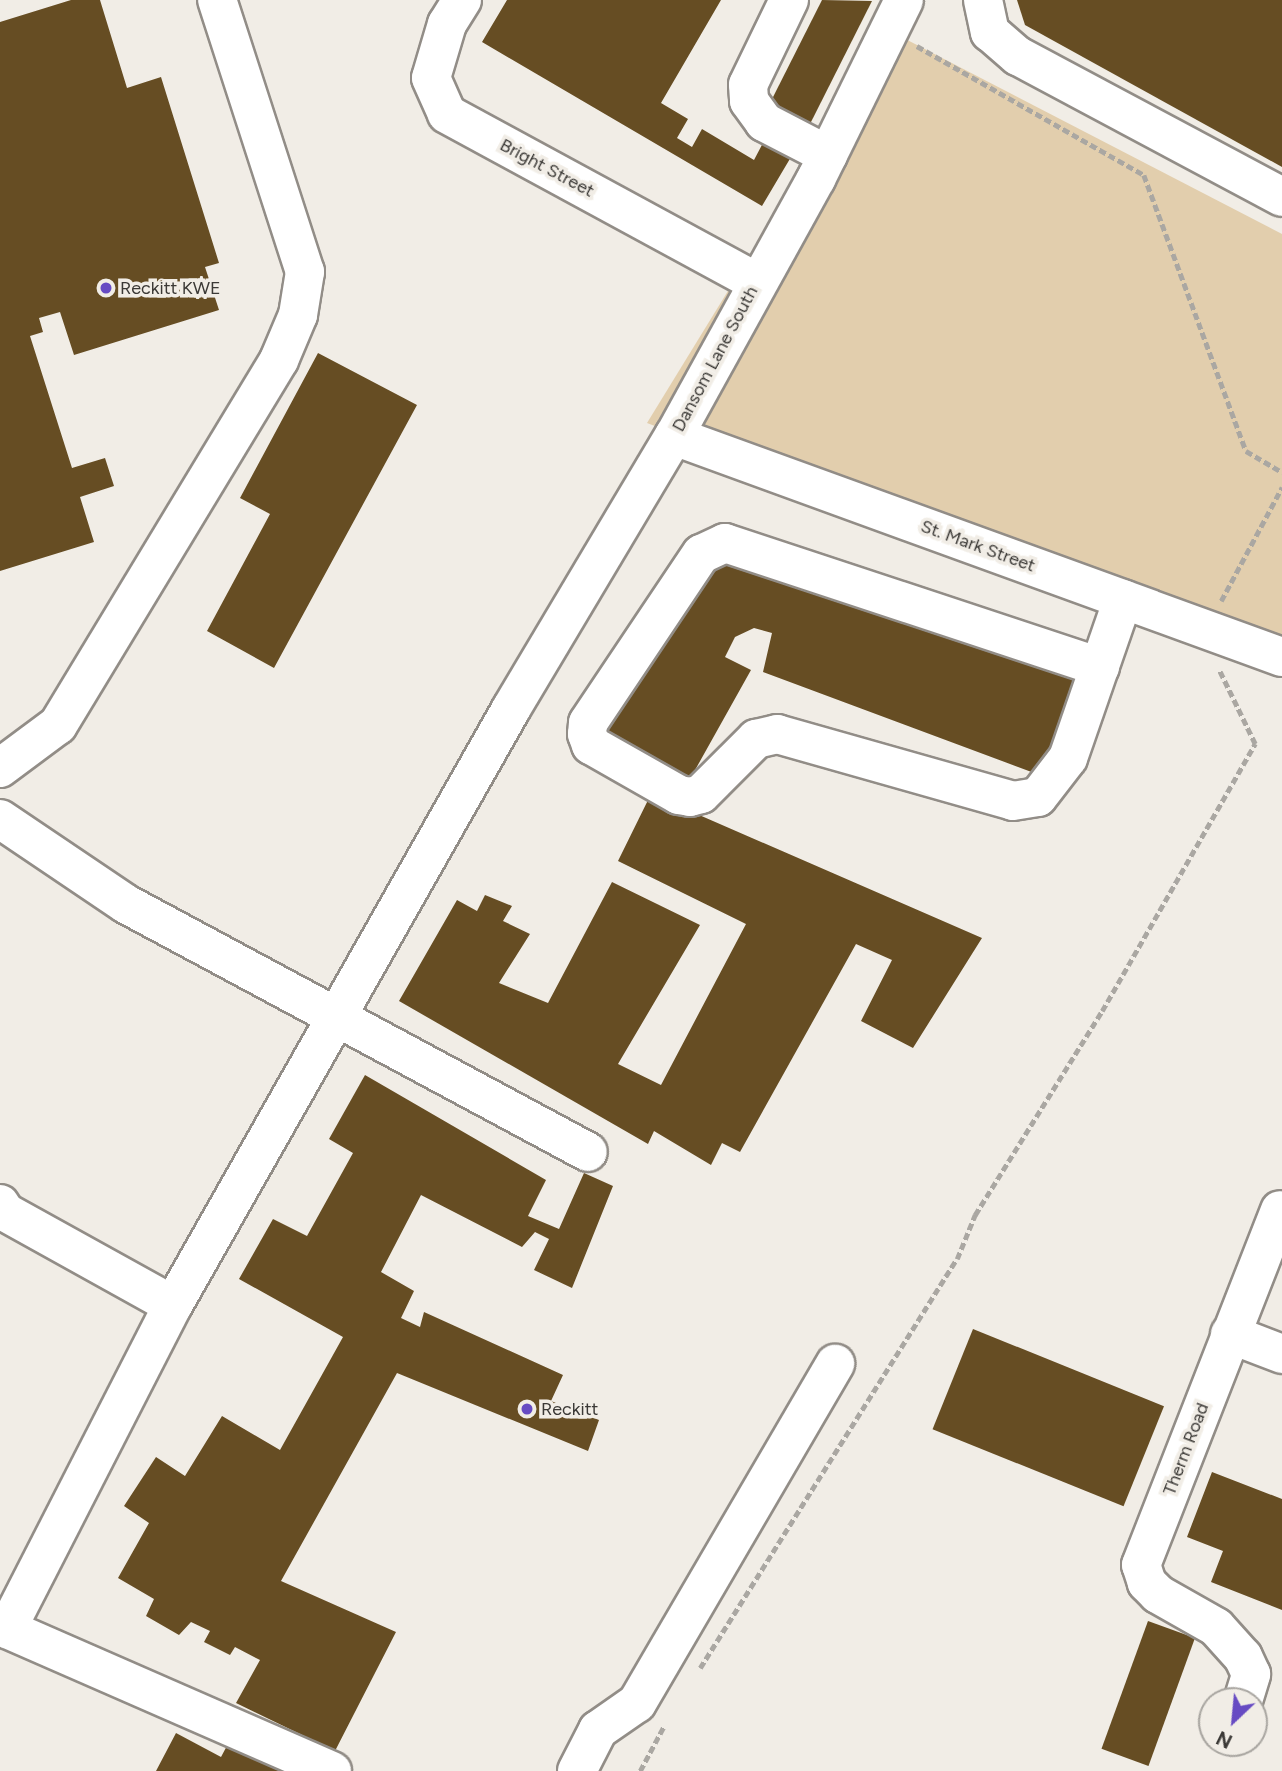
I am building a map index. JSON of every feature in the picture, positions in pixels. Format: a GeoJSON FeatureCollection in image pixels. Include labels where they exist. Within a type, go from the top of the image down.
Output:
{"type":"FeatureCollection","features":[{"type":"Feature","properties":{"kind":"street"},"geometry":{"type":"LineString","coordinates":[[0,768],[58,725],[279,360],[298,315],[305,272],[217,0]]}},
{"type":"Feature","properties":{"kind":"street","name":"Bright Street"},"geometry":{"type":"LineString","coordinates":[[462,0],[447,24],[430,78],[447,114],[757,282]]}},
{"type":"Feature","properties":{"kind":"street"},"geometry":{"type":"LineString","coordinates":[[789,0],[748,85],[749,101],[764,122],[828,155]]}},
{"type":"Feature","properties":{"kind":"street"},"geometry":{"type":"LineString","coordinates":[[983,0],[990,32],[1018,57],[1282,197]]}},
{"type":"Feature","properties":{"kind":"street","name":"Dansom Lane South"},"geometry":{"type":"LineString","coordinates":[[332,1771],[7,1629],[173,1305],[338,1018],[510,709],[674,436],[828,155],[896,15]]}},
{"type":"Feature","properties":{"kind":"street","name":"St. Mark Street"},"geometry":{"type":"LineString","coordinates":[[674,436],[1282,657]]}},
{"type":"Feature","properties":{"kind":"street"},"geometry":{"type":"LineString","coordinates":[[1100,667],[725,542],[701,554],[588,723],[587,734],[591,745],[679,795],[691,797],[701,794],[756,739],[777,734],[1013,801],[1038,797],[1055,780],[1068,758],[1124,599]]}},
{"type":"Feature","properties":{"kind":"street"},"geometry":{"type":"LineString","coordinates":[[0,819],[126,904],[587,1152]]}},
{"type":"Feature","properties":{"kind":"street"},"geometry":{"type":"LineString","coordinates":[[0,1204],[5,1212],[173,1305]]}},
{"type":"Feature","properties":{"kind":"street","name":"Therm Road"},"geometry":{"type":"LineString","coordinates":[[1247,1687],[1251,1674],[1243,1657],[1216,1627],[1158,1594],[1147,1583],[1141,1565],[1280,1210]]}},
{"type":"Feature","properties":{"kind":"street"},"geometry":{"type":"LineString","coordinates":[[1230,1334],[1282,1354]]}},
{"type":"Feature","properties":{"kind":"street"},"geometry":{"type":"LineString","coordinates":[[577,1771],[598,1730],[637,1703],[835,1364]]}},
{"type":"Feature","properties":{"kind":"path"},"geometry":{"type":"LineString","coordinates":[[896,15],[1144,175],[1246,452],[1282,472]]}},
{"type":"Feature","properties":{"kind":"path"},"geometry":{"type":"LineString","coordinates":[[696,1675],[950,1270],[975,1215],[1102,1011],[1255,744],[1209,650],[1206,629],[1282,487]]}},
{"type":"Feature","properties":{"kind":"path"},"geometry":{"type":"LineString","coordinates":[[639,1771],[667,1721]]}},
{"type":"Feature","properties":{"kind":"shaded area"},"geometry":{"type":"Polygon","coordinates":[[[888,30],[1282,234],[1282,664],[647,423],[888,30]]]}},
{"type":"Feature","properties":{"kind":"building","name":"Reckitt KWE"},"geometry":{"type":"Polygon","coordinates":[[[71,0],[100,0],[127,88],[161,77],[219,263],[205,267],[219,310],[74,355],[60,312],[39,318],[43,332],[30,336],[72,468],[105,458],[114,486],[80,497],[94,542],[0,571],[0,22],[71,0]]]}},
{"type":"Feature","properties":{"kind":"building"},"geometry":{"type":"Polygon","coordinates":[[[507,0],[721,0],[661,103],[688,119],[677,138],[692,147],[702,129],[754,160],[764,141],[791,157],[762,206],[482,42],[507,0]]]}},
{"type":"Feature","properties":{"kind":"building"},"geometry":{"type":"Polygon","coordinates":[[[822,0],[872,1],[809,126],[769,105],[822,0]]]}},
{"type":"Feature","properties":{"kind":"building"},"geometry":{"type":"Polygon","coordinates":[[[1017,0],[1282,0],[1282,167],[1025,25],[1017,0]]]}},
{"type":"Feature","properties":{"kind":"building"},"geometry":{"type":"Polygon","coordinates":[[[318,353],[417,405],[274,668],[207,631],[270,514],[240,498],[318,353]]]}},
{"type":"Feature","properties":{"kind":"building"},"geometry":{"type":"Polygon","coordinates":[[[740,556],[1082,675],[1045,777],[763,672],[772,633],[754,628],[735,637],[725,657],[751,670],[685,788],[597,737],[692,579],[740,556]]]}},
{"type":"Feature","properties":{"kind":"building"},"geometry":{"type":"Polygon","coordinates":[[[651,794],[982,938],[913,1048],[861,1021],[892,960],[856,944],[740,1152],[722,1143],[711,1165],[654,1131],[648,1144],[399,1001],[457,900],[477,911],[485,895],[512,906],[503,921],[530,934],[499,983],[548,1003],[612,882],[700,925],[618,1064],[661,1085],[746,924],[618,861],[651,794]]]}},
{"type":"Feature","properties":{"kind":"building","name":"Reckitt"},"geometry":{"type":"Polygon","coordinates":[[[365,1075],[546,1180],[528,1216],[559,1229],[584,1173],[613,1186],[572,1288],[534,1270],[549,1239],[535,1232],[522,1247],[421,1195],[381,1272],[414,1291],[401,1318],[420,1327],[424,1312],[563,1375],[551,1401],[599,1420],[588,1451],[397,1373],[281,1581],[396,1632],[335,1751],[236,1703],[260,1660],[235,1647],[230,1655],[204,1642],[210,1631],[191,1622],[179,1635],[146,1616],[154,1599],[118,1578],[149,1523],[124,1506],[156,1457],[185,1476],[222,1416],[280,1450],[343,1337],[239,1279],[273,1219],[307,1236],[353,1153],[329,1139],[365,1075]]]}},
{"type":"Feature","properties":{"kind":"building"},"geometry":{"type":"Polygon","coordinates":[[[973,1329],[1164,1406],[1124,1506],[933,1429],[973,1329]]]}},
{"type":"Feature","properties":{"kind":"building"},"geometry":{"type":"Polygon","coordinates":[[[1212,1472],[1282,1499],[1282,1610],[1211,1582],[1223,1551],[1187,1537],[1212,1472]]]}},
{"type":"Feature","properties":{"kind":"building"},"geometry":{"type":"Polygon","coordinates":[[[1148,1621],[1195,1638],[1148,1766],[1101,1749],[1148,1621]]]}},
{"type":"Feature","properties":{"kind":"building"},"geometry":{"type":"Polygon","coordinates":[[[176,1733],[221,1757],[229,1742],[284,1771],[156,1771],[176,1733]]]}},
{"type":"Feature","properties":{"kind":"place","name":"Reckitt KWE"},"geometry":{"type":"Point","coordinates":[106,288]}},
{"type":"Feature","properties":{"kind":"place","name":"Reckitt"},"geometry":{"type":"Point","coordinates":[527,1409]}}]}
